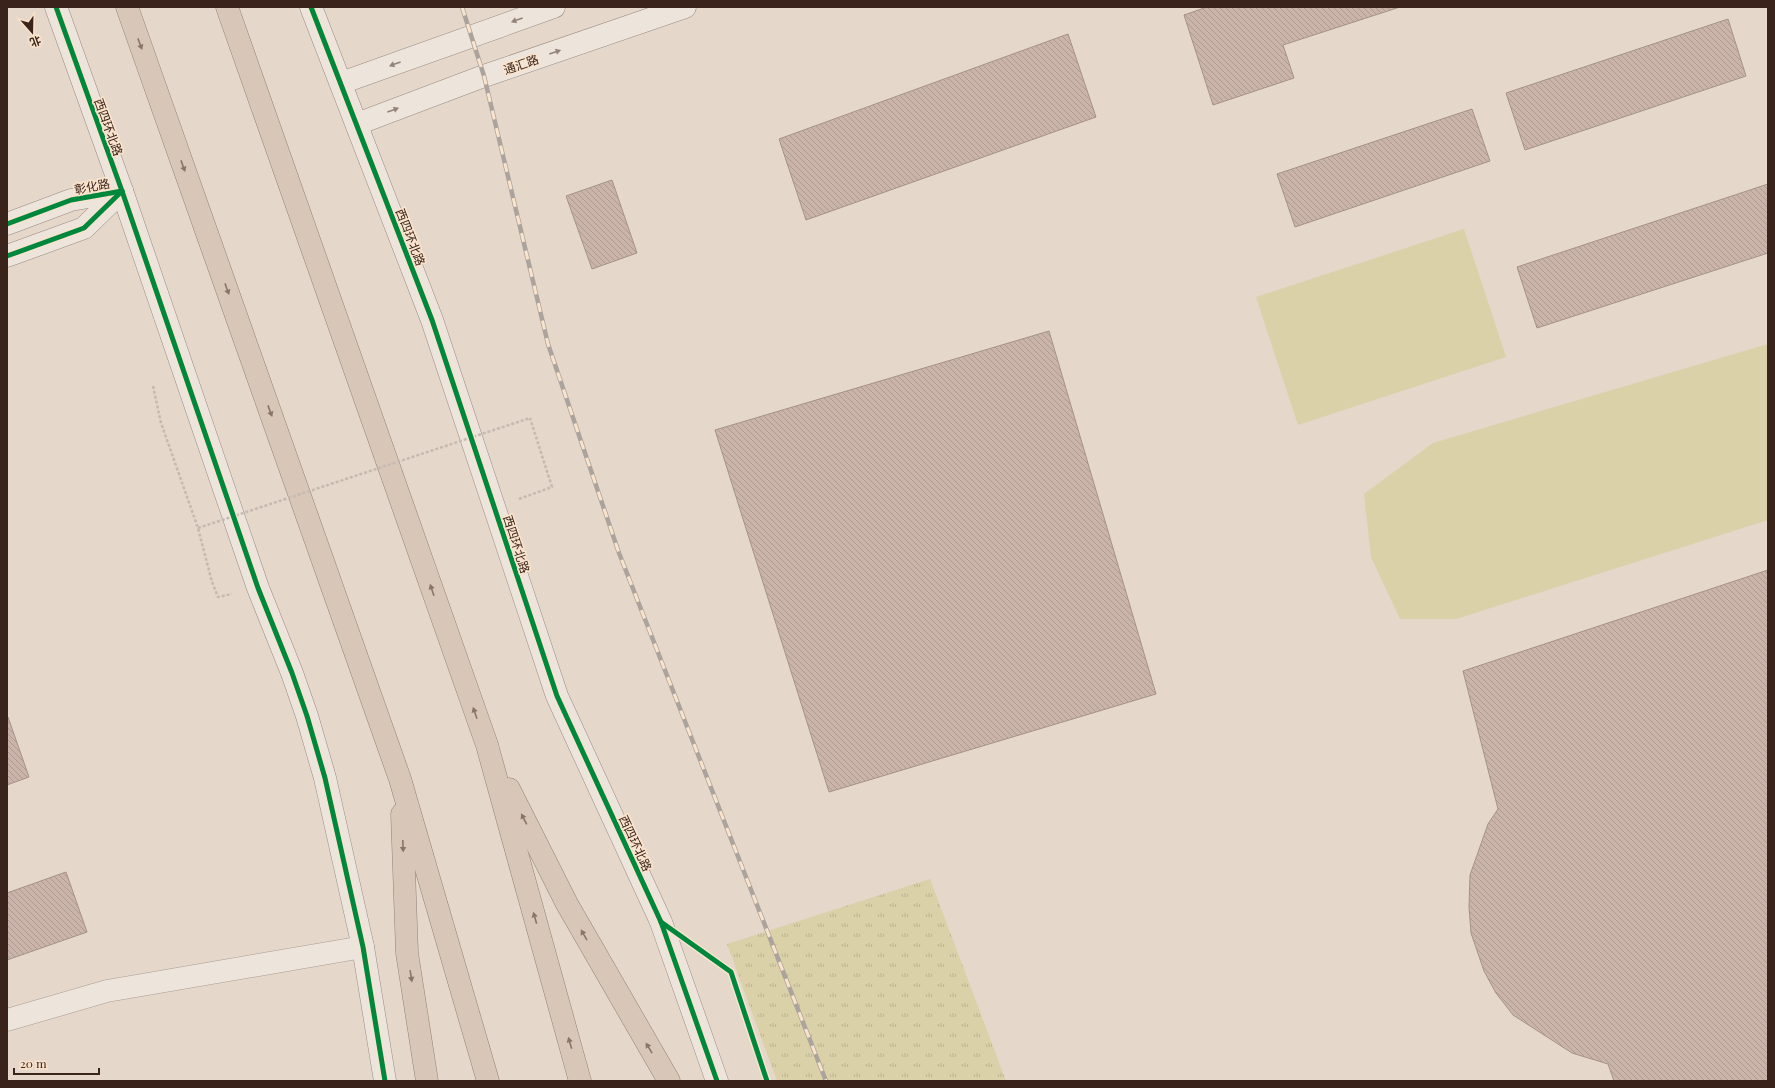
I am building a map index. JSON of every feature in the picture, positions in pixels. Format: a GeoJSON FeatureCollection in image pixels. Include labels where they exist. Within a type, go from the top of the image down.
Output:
{"type":"FeatureCollection","features":[{"type":"Feature","properties":{"kind":"highway"},"geometry":{"type":"LineString","coordinates":[[127,7],[400,779],[488,1081]]}},
{"type":"Feature","properties":{"kind":"highway"},"geometry":{"type":"LineString","coordinates":[[227,7],[487,745],[580,1081]]}},
{"type":"Feature","properties":{"kind":"highway"},"geometry":{"type":"LineString","coordinates":[[487,745],[567,904],[669,1081]]}},
{"type":"Feature","properties":{"kind":"highway"},"geometry":{"type":"LineString","coordinates":[[400,779],[407,953],[427,1081]]}},
{"type":"Feature","properties":{"kind":"street","name":"西四环北路"},"geometry":{"type":"LineString","coordinates":[[56,7],[122,191],[258,588],[292,673],[307,716],[325,778],[363,947],[385,1081]]}},
{"type":"Feature","properties":{"kind":"street","name":"西四环北路"},"geometry":{"type":"LineString","coordinates":[[311,7],[432,320],[557,696],[661,922],[717,1081]]}},
{"type":"Feature","properties":{"kind":"street"},"geometry":{"type":"LineString","coordinates":[[341,83],[554,7]]}},
{"type":"Feature","properties":{"kind":"street","name":"通汇路"},"geometry":{"type":"LineString","coordinates":[[357,124],[484,76],[685,7]]}},
{"type":"Feature","properties":{"kind":"street","name":"彰化路"},"geometry":{"type":"LineString","coordinates":[[7,224],[71,200],[122,191]]}},
{"type":"Feature","properties":{"kind":"street","name":"彰化路"},"geometry":{"type":"LineString","coordinates":[[7,256],[84,228],[122,191]]}},
{"type":"Feature","properties":{"kind":"street"},"geometry":{"type":"LineString","coordinates":[[7,1020],[107,991],[363,947]]}},
{"type":"Feature","properties":{"kind":"path"},"geometry":{"type":"LineString","coordinates":[[153,386],[161,423],[198,528],[212,582],[218,597]]}},
{"type":"Feature","properties":{"kind":"path"},"geometry":{"type":"LineString","coordinates":[[198,528],[530,418],[552,487],[495,508]]}},
{"type":"Feature","properties":{"kind":"green space"},"geometry":{"type":"Polygon","coordinates":[[[1464,229],[1506,357],[1298,425],[1256,297],[1464,229]]]}},
{"type":"Feature","properties":{"kind":"green space"},"geometry":{"type":"Polygon","coordinates":[[[1768,344],[1768,520],[1456,619],[1400,619],[1371,557],[1364,494],[1433,443],[1768,344]]]}},
{"type":"Feature","properties":{"kind":"green space"},"geometry":{"type":"Polygon","coordinates":[[[930,879],[1006,1081],[777,1081],[727,944],[930,879]]]}},
{"type":"Feature","properties":{"kind":"building"},"geometry":{"type":"Polygon","coordinates":[[[1207,7],[1400,7],[1283,45],[1294,78],[1213,105],[1184,15],[1207,7]]]}},
{"type":"Feature","properties":{"kind":"building"},"geometry":{"type":"Polygon","coordinates":[[[1728,19],[1746,76],[1525,150],[1506,93],[1728,19]]]}},
{"type":"Feature","properties":{"kind":"building"},"geometry":{"type":"Polygon","coordinates":[[[1068,34],[1096,117],[806,220],[779,139],[1068,34]]]}},
{"type":"Feature","properties":{"kind":"building"},"geometry":{"type":"Polygon","coordinates":[[[1472,109],[1490,161],[1295,227],[1277,174],[1472,109]]]}},
{"type":"Feature","properties":{"kind":"building"},"geometry":{"type":"Polygon","coordinates":[[[612,180],[637,253],[592,269],[566,196],[612,180]]]}},
{"type":"Feature","properties":{"kind":"building"},"geometry":{"type":"Polygon","coordinates":[[[1768,184],[1768,253],[1537,328],[1517,267],[1768,184]]]}},
{"type":"Feature","properties":{"kind":"building"},"geometry":{"type":"Polygon","coordinates":[[[1049,331],[1156,694],[829,792],[715,430],[1049,331]]]}},
{"type":"Feature","properties":{"kind":"building"},"geometry":{"type":"Polygon","coordinates":[[[1768,570],[1768,1081],[1614,1081],[1608,1064],[1572,1053],[1513,1015],[1496,993],[1484,971],[1471,933],[1469,907],[1470,875],[1488,824],[1498,809],[1463,671],[1768,570]]]}},
{"type":"Feature","properties":{"kind":"building"},"geometry":{"type":"Polygon","coordinates":[[[8,717],[29,777],[7,785],[7,718],[8,717]]]}},
{"type":"Feature","properties":{"kind":"building"},"geometry":{"type":"Polygon","coordinates":[[[66,872],[87,932],[7,960],[7,893],[66,872]]]}},
{"type":"Feature","properties":{"kind":"railway"},"geometry":{"type":"LineString","coordinates":[[462,7],[484,76],[548,344],[619,553],[826,1081]]}},
{"type":"Feature","properties":{"kind":"cycle path"},"geometry":{"type":"LineString","coordinates":[[56,7],[122,191],[258,588],[292,673],[307,716],[325,778],[363,947],[385,1081]]}},
{"type":"Feature","properties":{"kind":"cycle path"},"geometry":{"type":"LineString","coordinates":[[311,7],[432,320],[557,696],[661,922],[717,1081]]}},
{"type":"Feature","properties":{"kind":"cycle path"},"geometry":{"type":"LineString","coordinates":[[7,224],[71,200],[122,191]]}},
{"type":"Feature","properties":{"kind":"cycle path"},"geometry":{"type":"LineString","coordinates":[[7,256],[84,228],[122,191]]}},
{"type":"Feature","properties":{"kind":"cycle path"},"geometry":{"type":"LineString","coordinates":[[661,922],[731,972],[767,1081]]}}]}
